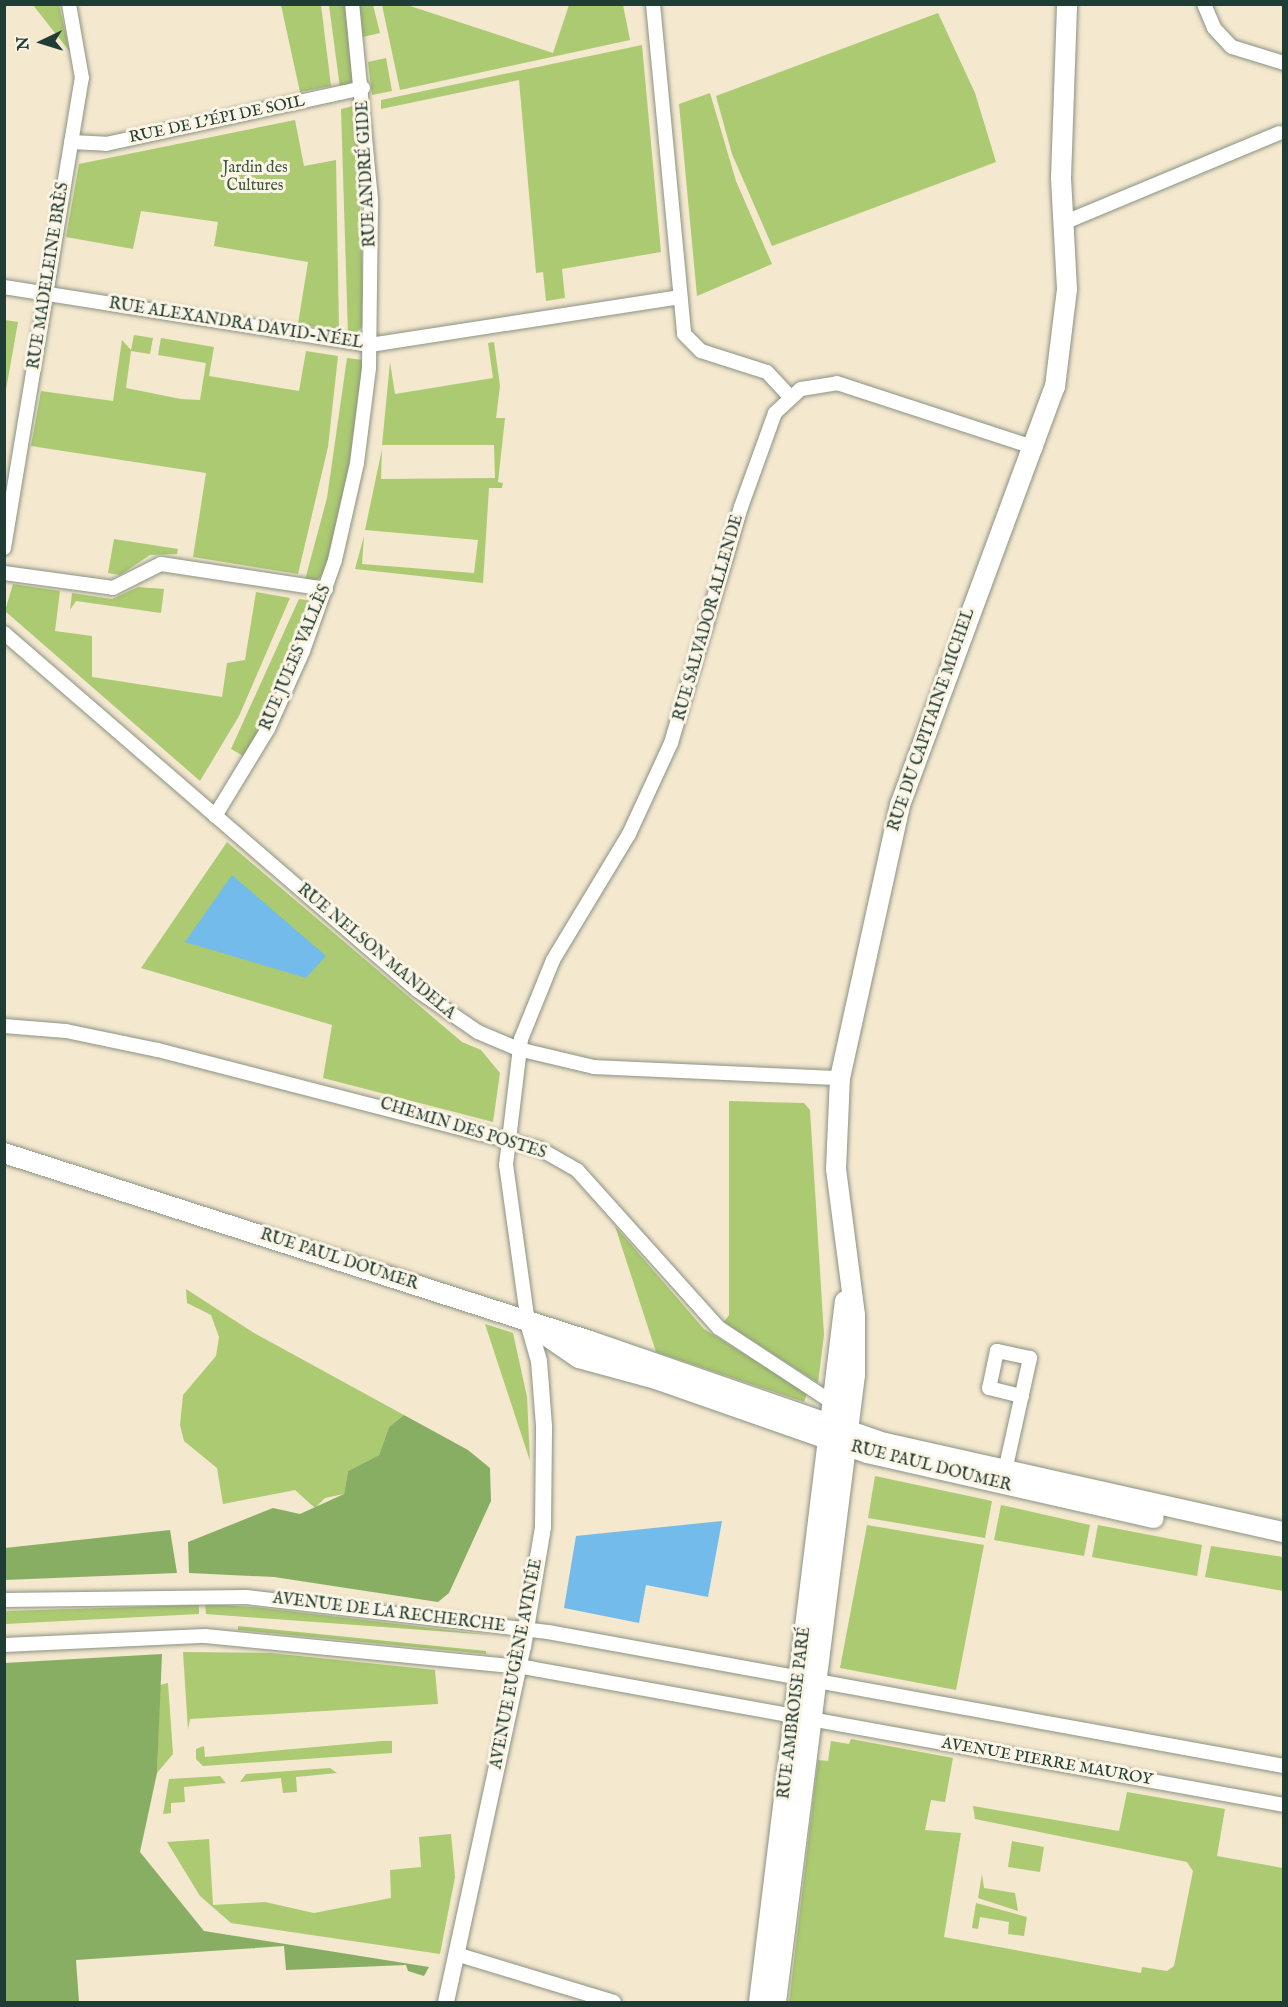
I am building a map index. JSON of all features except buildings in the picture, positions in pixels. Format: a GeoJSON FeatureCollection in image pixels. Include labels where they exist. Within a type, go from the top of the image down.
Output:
{"type":"FeatureCollection","features":[{"type":"Feature","properties":{"kind":"main road","name":"RUE DU CAPITAINE MICHEL"},"geometry":{"type":"LineString","coordinates":[[838,1428],[857,1339],[845,1262],[836,1169],[840,1078],[900,805],[1036,448],[1063,340],[1067,4]]}},
{"type":"Feature","properties":{"kind":"main road","name":"RUE PAUL DOUMER"},"geometry":{"type":"LineString","coordinates":[[4,1153],[148,1202],[528,1323],[579,1358],[1005,1471],[1284,1534]]}},
{"type":"Feature","properties":{"kind":"main road","name":"RUE DU CAPITAINE MICHEL"},"geometry":{"type":"LineString","coordinates":[[838,1428],[845,1262]]}},
{"type":"Feature","properties":{"kind":"main road","name":"RUE PAUL DOUMER"},"geometry":{"type":"LineString","coordinates":[[838,1428],[1106,1510],[1284,1534]]}},
{"type":"Feature","properties":{"kind":"main road","name":"RUE AMBROISE PARÉ"},"geometry":{"type":"LineString","coordinates":[[759,2002],[808,1678],[838,1428]]}},
{"type":"Feature","properties":{"kind":"main road","name":"RUE AMBROISE PARÉ"},"geometry":{"type":"LineString","coordinates":[[776,2002],[802,1718]]}},
{"type":"Feature","properties":{"kind":"street","name":"RUE MADELEINE BRÈS"},"geometry":{"type":"LineString","coordinates":[[4,548],[82,71],[69,4]]}},
{"type":"Feature","properties":{"kind":"street","name":"RUE ANDRÉ GIDE"},"geometry":{"type":"LineString","coordinates":[[352,4],[363,88],[371,201],[370,345]]}},
{"type":"Feature","properties":{"kind":"street"},"geometry":{"type":"LineString","coordinates":[[653,4],[680,297],[690,344],[767,372],[790,397]]}},
{"type":"Feature","properties":{"kind":"street"},"geometry":{"type":"LineString","coordinates":[[1204,4],[1214,28],[1232,47],[1284,63]]}},
{"type":"Feature","properties":{"kind":"street","name":"RUE DE L'ÉPI DE SOIL"},"geometry":{"type":"LineString","coordinates":[[71,142],[106,144],[363,88]]}},
{"type":"Feature","properties":{"kind":"street"},"geometry":{"type":"LineString","coordinates":[[1063,223],[1279,133]]}},
{"type":"Feature","properties":{"kind":"street","name":"RUE ALEXANDRA DAVID-NÉEL"},"geometry":{"type":"LineString","coordinates":[[4,287],[370,345],[680,297]]}},
{"type":"Feature","properties":{"kind":"street","name":"RUE JULES VALLÈS"},"geometry":{"type":"LineString","coordinates":[[215,816],[277,711],[326,589],[357,463],[370,345]]}},
{"type":"Feature","properties":{"kind":"street","name":"RUE SALVADOR ALLENDE"},"geometry":{"type":"LineString","coordinates":[[528,1323],[509,1209],[506,1139],[518,1049],[553,960],[629,834],[667,753],[760,451],[775,413],[790,397],[812,385],[849,386],[1036,448]]}},
{"type":"Feature","properties":{"kind":"street"},"geometry":{"type":"LineString","coordinates":[[4,573],[113,588],[161,564],[326,589]]}},
{"type":"Feature","properties":{"kind":"street"},"geometry":{"type":"LineString","coordinates":[[4,633],[215,816]]}},
{"type":"Feature","properties":{"kind":"street","name":"RUE NELSON MANDELA"},"geometry":{"type":"LineString","coordinates":[[215,816],[438,1007],[518,1049],[612,1069],[840,1078]]}},
{"type":"Feature","properties":{"kind":"street","name":"CHEMIN DES POSTES"},"geometry":{"type":"LineString","coordinates":[[4,1026],[159,1050],[506,1139],[577,1170],[718,1328],[838,1428]]}},
{"type":"Feature","properties":{"kind":"street","name":"AVENUE EUGÈNE AVINÉE"},"geometry":{"type":"LineString","coordinates":[[446,2002],[527,1629],[546,1480],[538,1361],[528,1323]]}},
{"type":"Feature","properties":{"kind":"street"},"geometry":{"type":"LineString","coordinates":[[1005,1471],[1022,1395]]}},
{"type":"Feature","properties":{"kind":"street","name":"AVENUE DE LA RECHERCHE"},"geometry":{"type":"LineString","coordinates":[[4,1600],[173,1595],[268,1599],[527,1629],[808,1678]]}},
{"type":"Feature","properties":{"kind":"street"},"geometry":{"type":"LineString","coordinates":[[4,1645],[174,1635],[519,1666],[802,1718]]}},
{"type":"Feature","properties":{"kind":"street"},"geometry":{"type":"LineString","coordinates":[[808,1678],[1284,1766]]}},
{"type":"Feature","properties":{"kind":"street","name":"AVENUE PIERRE MAUROY"},"geometry":{"type":"LineString","coordinates":[[802,1718],[1284,1805]]}},
{"type":"Feature","properties":{"kind":"street"},"geometry":{"type":"LineString","coordinates":[[456,1954],[614,2002]]}},
{"type":"Feature","properties":{"kind":"green space"},"geometry":{"type":"Polygon","coordinates":[[[33,5],[59,5],[70,52],[33,5]]]}},
{"type":"Feature","properties":{"kind":"green space"},"geometry":{"type":"Polygon","coordinates":[[[281,5],[321,5],[331,86],[300,92],[281,5]]]}},
{"type":"Feature","properties":{"kind":"green space"},"geometry":{"type":"Polygon","coordinates":[[[329,5],[347,5],[354,81],[340,88],[329,5]]]}},
{"type":"Feature","properties":{"kind":"green space"},"geometry":{"type":"Polygon","coordinates":[[[358,5],[373,5],[380,33],[363,37],[358,5]]]}},
{"type":"Feature","properties":{"kind":"green space"},"geometry":{"type":"Polygon","coordinates":[[[382,5],[407,5],[553,53],[569,5],[623,5],[630,40],[400,90],[382,5]]]}},
{"type":"Feature","properties":{"kind":"green space"},"geometry":{"type":"Polygon","coordinates":[[[938,13],[975,93],[996,162],[772,246],[732,154],[716,96],[938,13]]]}},
{"type":"Feature","properties":{"kind":"green space"},"geometry":{"type":"Polygon","coordinates":[[[642,45],[661,252],[562,269],[565,298],[546,301],[543,272],[536,273],[519,80],[381,109],[381,100],[642,45]]]}},
{"type":"Feature","properties":{"kind":"green space"},"geometry":{"type":"Polygon","coordinates":[[[386,58],[392,91],[372,95],[368,62],[386,58]]]}},
{"type":"Feature","properties":{"kind":"green space"},"geometry":{"type":"Polygon","coordinates":[[[710,93],[736,181],[772,264],[697,296],[679,104],[710,93]]]}},
{"type":"Feature","properties":{"kind":"green space"},"geometry":{"type":"Polygon","coordinates":[[[357,105],[364,325],[353,336],[348,335],[341,109],[357,105]]]}},
{"type":"Feature","properties":{"kind":"green space","name":"Jardin des Cultures"},"geometry":{"type":"Polygon","coordinates":[[[295,120],[304,166],[336,160],[339,330],[298,324],[308,262],[214,246],[218,222],[141,211],[133,249],[66,237],[79,164],[295,120]]]}},
{"type":"Feature","properties":{"kind":"green space"},"geometry":{"type":"Polygon","coordinates":[[[4,320],[18,322],[5,395],[4,320]]]}},
{"type":"Feature","properties":{"kind":"green space"},"geometry":{"type":"Polygon","coordinates":[[[134,335],[153,338],[150,354],[131,351],[126,388],[181,399],[200,400],[206,363],[158,355],[161,338],[214,347],[209,376],[299,391],[306,351],[338,356],[328,447],[298,574],[193,557],[206,473],[31,446],[41,391],[113,401],[122,340],[131,350],[134,335]]]}},
{"type":"Feature","properties":{"kind":"green space"},"geometry":{"type":"Polygon","coordinates":[[[494,342],[500,386],[496,418],[505,418],[498,482],[503,483],[502,488],[489,488],[483,583],[355,569],[364,536],[362,564],[474,573],[478,540],[365,530],[382,449],[381,479],[495,478],[494,445],[382,445],[390,362],[395,394],[493,378],[488,343],[494,342]]]}},
{"type":"Feature","properties":{"kind":"green space"},"geometry":{"type":"Polygon","coordinates":[[[347,358],[363,360],[352,459],[325,574],[313,582],[305,580],[327,498],[347,358]]]}},
{"type":"Feature","properties":{"kind":"green space"},"geometry":{"type":"Polygon","coordinates":[[[114,539],[178,549],[177,554],[150,555],[120,575],[108,573],[114,539]]]}},
{"type":"Feature","properties":{"kind":"green space"},"geometry":{"type":"Polygon","coordinates":[[[13,584],[60,591],[55,631],[92,636],[92,677],[222,697],[227,663],[245,660],[256,592],[290,598],[239,716],[200,781],[5,611],[13,584]]]}},
{"type":"Feature","properties":{"kind":"green space"},"geometry":{"type":"Polygon","coordinates":[[[138,587],[164,589],[161,613],[76,601],[70,610],[72,593],[112,599],[138,587]]]}},
{"type":"Feature","properties":{"kind":"green space"},"geometry":{"type":"Polygon","coordinates":[[[299,599],[315,601],[299,648],[245,757],[231,749],[299,599]]]}},
{"type":"Feature","properties":{"kind":"green space"},"geometry":{"type":"Polygon","coordinates":[[[227,842],[462,1042],[481,1050],[500,1073],[493,1122],[323,1078],[332,1025],[141,968],[227,842]]]}},
{"type":"Feature","properties":{"kind":"green space"},"geometry":{"type":"Polygon","coordinates":[[[729,1101],[804,1103],[810,1110],[824,1335],[818,1383],[724,1322],[729,1315],[729,1101]]]}},
{"type":"Feature","properties":{"kind":"green space"},"geometry":{"type":"Polygon","coordinates":[[[615,1226],[704,1329],[807,1393],[804,1402],[656,1352],[615,1226]]]}},
{"type":"Feature","properties":{"kind":"green space"},"geometry":{"type":"Polygon","coordinates":[[[186,1289],[254,1333],[404,1415],[389,1427],[379,1455],[348,1471],[344,1494],[325,1498],[315,1508],[295,1490],[223,1504],[217,1468],[184,1441],[180,1425],[183,1395],[216,1356],[219,1337],[211,1315],[187,1303],[186,1289]]]}},
{"type":"Feature","properties":{"kind":"green space"},"geometry":{"type":"Polygon","coordinates":[[[485,1324],[513,1333],[527,1397],[530,1461],[485,1324]]]}},
{"type":"Feature","properties":{"kind":"green space"},"geometry":{"type":"Polygon","coordinates":[[[404,1415],[468,1450],[490,1468],[491,1501],[449,1593],[438,1602],[274,1577],[189,1573],[188,1542],[273,1508],[300,1514],[344,1494],[348,1471],[379,1455],[389,1427],[404,1415]]]}},
{"type":"Feature","properties":{"kind":"green space"},"geometry":{"type":"Polygon","coordinates":[[[875,1476],[992,1501],[985,1538],[868,1518],[875,1476]]]}},
{"type":"Feature","properties":{"kind":"green space"},"geometry":{"type":"Polygon","coordinates":[[[1001,1505],[1090,1525],[1084,1556],[994,1540],[1001,1505]]]}},
{"type":"Feature","properties":{"kind":"green space"},"geometry":{"type":"Polygon","coordinates":[[[867,1525],[984,1545],[956,1690],[840,1668],[867,1525]]]}},
{"type":"Feature","properties":{"kind":"green space"},"geometry":{"type":"Polygon","coordinates":[[[1098,1525],[1202,1545],[1197,1576],[1092,1557],[1098,1525]]]}},
{"type":"Feature","properties":{"kind":"green space"},"geometry":{"type":"Polygon","coordinates":[[[170,1530],[177,1573],[5,1580],[5,1548],[170,1530]]]}},
{"type":"Feature","properties":{"kind":"green space"},"geometry":{"type":"Polygon","coordinates":[[[1211,1546],[1283,1557],[1283,1591],[1205,1577],[1211,1546]]]}},
{"type":"Feature","properties":{"kind":"green space"},"geometry":{"type":"Polygon","coordinates":[[[205,1604],[253,1607],[491,1635],[206,1614],[205,1604]]]}},
{"type":"Feature","properties":{"kind":"green space"},"geometry":{"type":"Polygon","coordinates":[[[199,1605],[199,1614],[5,1624],[5,1611],[199,1605]]]}},
{"type":"Feature","properties":{"kind":"green space"},"geometry":{"type":"Polygon","coordinates":[[[238,1626],[486,1651],[486,1654],[238,1630],[238,1626]]]}},
{"type":"Feature","properties":{"kind":"green space"},"geometry":{"type":"Polygon","coordinates":[[[183,1652],[271,1653],[435,1670],[438,1704],[190,1719],[188,1730],[183,1652]]]}},
{"type":"Feature","properties":{"kind":"green space"},"geometry":{"type":"Polygon","coordinates":[[[162,1654],[157,1773],[140,1852],[204,1931],[429,1967],[424,1976],[408,1971],[406,1965],[286,1970],[284,1946],[76,1960],[79,2002],[5,2002],[5,1663],[162,1654]]]}},
{"type":"Feature","properties":{"kind":"green space"},"geometry":{"type":"Polygon","coordinates":[[[168,1683],[173,1754],[157,1773],[160,1685],[168,1683]]]}},
{"type":"Feature","properties":{"kind":"green space"},"geometry":{"type":"Polygon","coordinates":[[[851,1739],[953,1758],[945,1802],[931,1800],[925,1830],[961,1833],[944,1937],[1141,1973],[1142,1967],[1167,1971],[1174,1966],[1193,1871],[1187,1862],[975,1819],[973,1806],[1119,1831],[1127,1792],[1225,1809],[1217,1856],[1283,1868],[1283,2002],[789,2002],[818,1760],[828,1761],[831,1741],[849,1744],[851,1739]]]}},
{"type":"Feature","properties":{"kind":"green space"},"geometry":{"type":"Polygon","coordinates":[[[392,1741],[392,1753],[203,1766],[196,1759],[196,1749],[204,1746],[205,1757],[392,1741]]]}},
{"type":"Feature","properties":{"kind":"green space"},"geometry":{"type":"Polygon","coordinates":[[[330,1768],[337,1773],[296,1777],[297,1792],[283,1793],[281,1778],[240,1782],[246,1774],[330,1768]]]}},
{"type":"Feature","properties":{"kind":"green space"},"geometry":{"type":"Polygon","coordinates":[[[220,1776],[226,1783],[184,1787],[185,1802],[171,1803],[171,1813],[163,1814],[169,1779],[220,1776]]]}},
{"type":"Feature","properties":{"kind":"green space"},"geometry":{"type":"Polygon","coordinates":[[[451,1834],[455,1877],[440,1954],[231,1923],[200,1896],[167,1842],[209,1839],[213,1905],[265,1902],[314,1913],[391,1898],[390,1870],[421,1867],[419,1837],[451,1834]]]}},
{"type":"Feature","properties":{"kind":"green space"},"geometry":{"type":"Polygon","coordinates":[[[1012,1841],[1044,1847],[1040,1872],[1008,1867],[1012,1841]]]}},
{"type":"Feature","properties":{"kind":"green space"},"geometry":{"type":"Polygon","coordinates":[[[982,1874],[984,1888],[1015,1893],[1018,1911],[978,1898],[982,1874]]]}},
{"type":"Feature","properties":{"kind":"green space"},"geometry":{"type":"Polygon","coordinates":[[[976,1903],[1027,1917],[1024,1936],[1008,1934],[1009,1922],[980,1917],[978,1929],[972,1928],[976,1903]]]}},
{"type":"Feature","properties":{"kind":"water"},"geometry":{"type":"Polygon","coordinates":[[[232,875],[326,956],[306,978],[185,942],[232,875]]]}},
{"type":"Feature","properties":{"kind":"water"},"geometry":{"type":"Polygon","coordinates":[[[722,1521],[708,1597],[646,1585],[639,1623],[564,1608],[576,1536],[722,1521]]]}}]}
